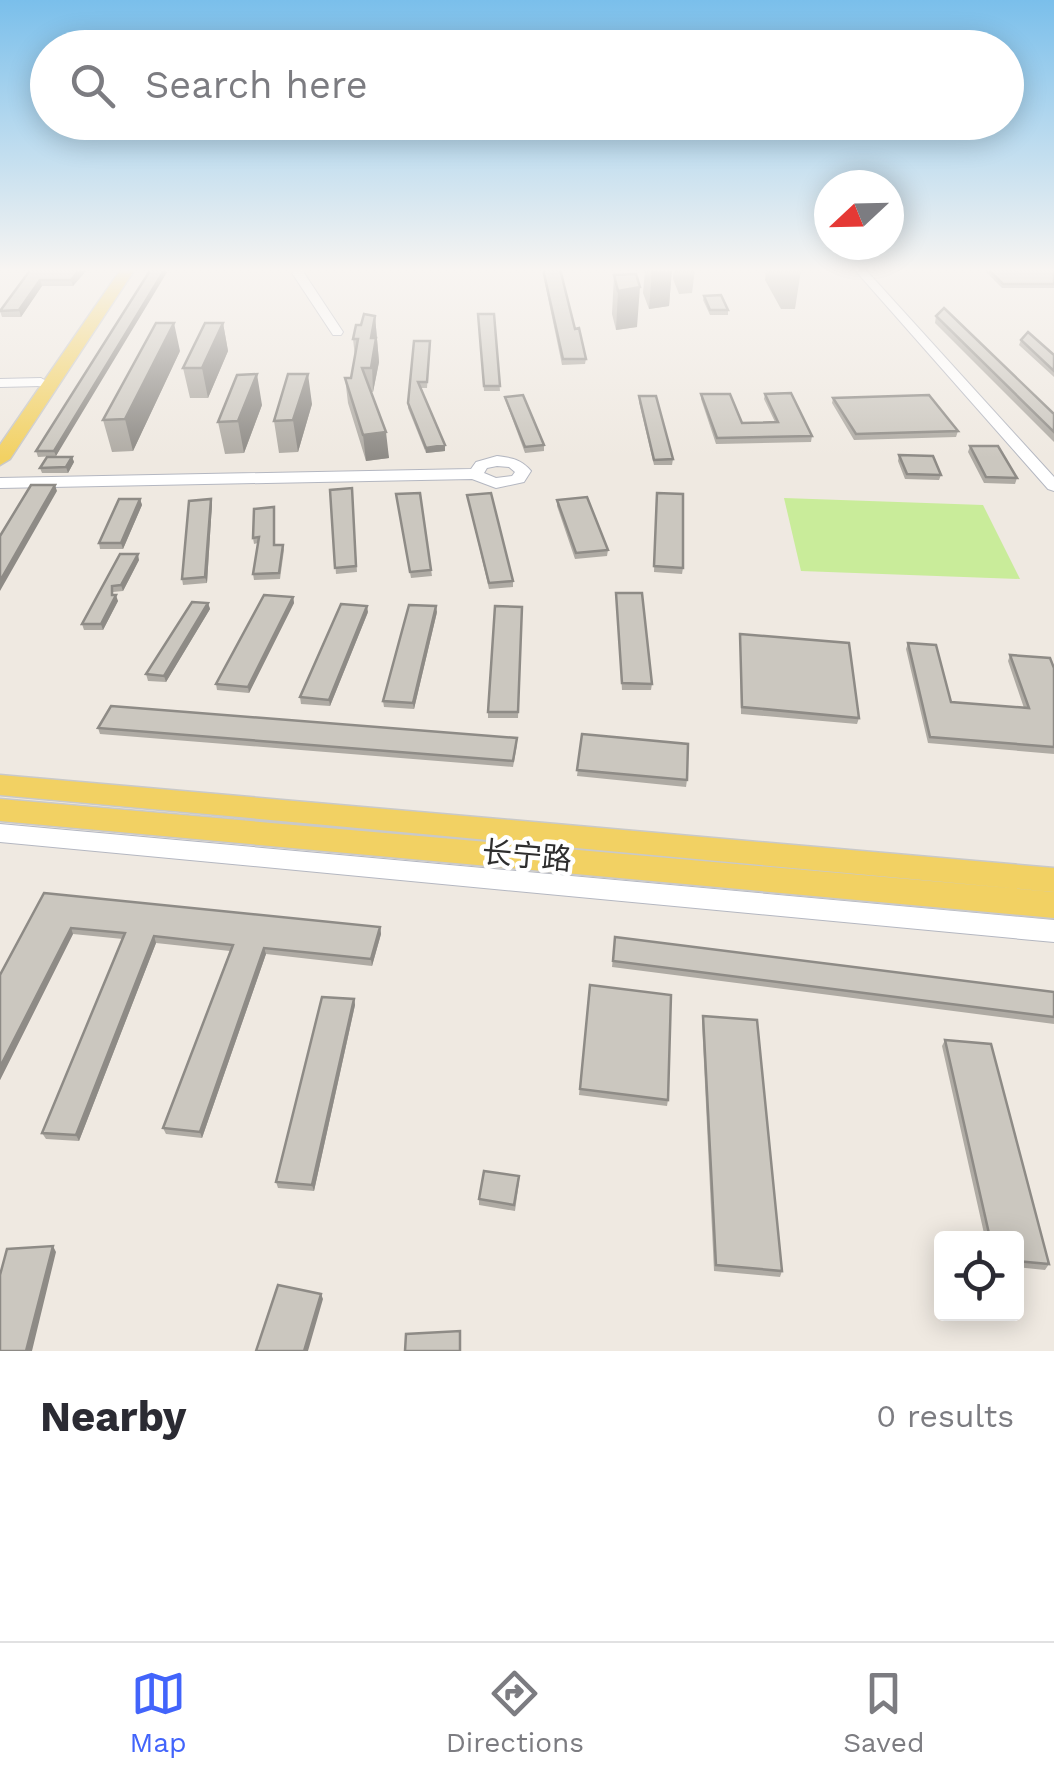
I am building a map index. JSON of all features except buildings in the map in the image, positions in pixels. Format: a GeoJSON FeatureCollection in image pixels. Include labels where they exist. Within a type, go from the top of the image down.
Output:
{"type":"FeatureCollection","features":[{"type":"Feature","properties":{"kind":"main road"},"geometry":{"type":"LineString","coordinates":[[0,437],[75,332]]}},
{"type":"Feature","properties":{"kind":"main road"},"geometry":{"type":"LineString","coordinates":[[0,458],[85,332]]}},
{"type":"Feature","properties":{"kind":"main road","name":"长宁路"},"geometry":{"type":"LineString","coordinates":[[0,785],[1054,880]]}},
{"type":"Feature","properties":{"kind":"main road","name":"长宁路"},"geometry":{"type":"LineString","coordinates":[[0,810],[1054,905]]}},
{"type":"Feature","properties":{"kind":"street"},"geometry":{"type":"LineString","coordinates":[[916,332],[1054,486]]}},
{"type":"Feature","properties":{"kind":"street"},"geometry":{"type":"LineString","coordinates":[[0,382],[41,382]]}},
{"type":"Feature","properties":{"kind":"street"},"geometry":{"type":"LineString","coordinates":[[0,483],[476,474]]}},
{"type":"Feature","properties":{"kind":"street"},"geometry":{"type":"LineString","coordinates":[[0,833],[1054,931]]}},
{"type":"Feature","properties":{"kind":"green space"},"geometry":{"type":"Polygon","coordinates":[[[784,498],[983,505],[1020,579],[801,571],[784,498]]]}}]}
